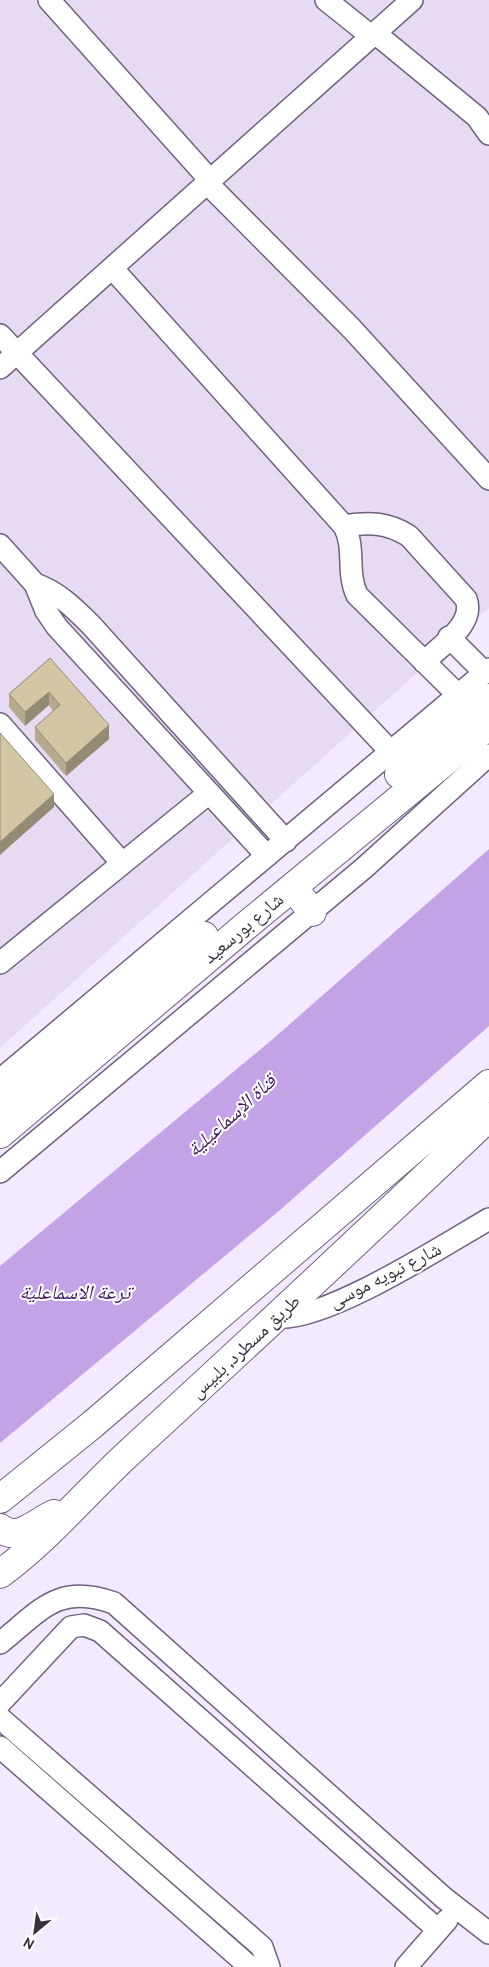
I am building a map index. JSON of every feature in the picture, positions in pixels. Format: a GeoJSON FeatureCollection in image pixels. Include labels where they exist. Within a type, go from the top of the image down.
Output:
{"type":"FeatureCollection","features":[{"type":"Feature","properties":{"kind":"main road","name":"شارع بورسعيد"},"geometry":{"type":"LineString","coordinates":[[0,1106],[488,680]]}},
{"type":"Feature","properties":{"kind":"main road","name":"شارع بورسعيد"},"geometry":{"type":"LineString","coordinates":[[0,1134],[292,887],[489,725]]}},
{"type":"Feature","properties":{"kind":"main road"},"geometry":{"type":"LineString","coordinates":[[292,887],[312,912]]}},
{"type":"Feature","properties":{"kind":"main road","name":"طريق مسطرد, بلبيس"},"geometry":{"type":"LineString","coordinates":[[0,1499],[93,1424],[489,1084]]}},
{"type":"Feature","properties":{"kind":"main road","name":"طريق مسطرد, بلبيس"},"geometry":{"type":"LineString","coordinates":[[0,1574],[38,1544],[73,1506],[489,1117]]}},
{"type":"Feature","properties":{"kind":"main road"},"geometry":{"type":"LineString","coordinates":[[0,1528],[9,1534],[17,1534],[73,1506]]}},
{"type":"Feature","properties":{"kind":"street"},"geometry":{"type":"LineString","coordinates":[[49,0],[209,182],[352,329],[489,479]]}},
{"type":"Feature","properties":{"kind":"street"},"geometry":{"type":"LineString","coordinates":[[326,0],[373,34],[476,117],[489,134]]}},
{"type":"Feature","properties":{"kind":"street"},"geometry":{"type":"LineString","coordinates":[[0,368],[412,0]]}},
{"type":"Feature","properties":{"kind":"street"},"geometry":{"type":"LineString","coordinates":[[112,268],[344,526],[350,541],[350,573],[357,595],[458,695]]}},
{"type":"Feature","properties":{"kind":"street"},"geometry":{"type":"LineString","coordinates":[[0,335],[391,752]]}},
{"type":"Feature","properties":{"kind":"street"},"geometry":{"type":"LineString","coordinates":[[344,526],[369,522],[380,523],[409,536],[463,595],[468,604],[466,620],[424,662]]}},
{"type":"Feature","properties":{"kind":"street"},"geometry":{"type":"LineString","coordinates":[[0,545],[35,584],[46,611],[57,627],[267,856]]}},
{"type":"Feature","properties":{"kind":"street"},"geometry":{"type":"LineString","coordinates":[[35,584],[48,588],[91,624],[286,841]]}},
{"type":"Feature","properties":{"kind":"street"},"geometry":{"type":"LineString","coordinates":[[0,1080],[458,695],[488,680],[449,637]]}},
{"type":"Feature","properties":{"kind":"street"},"geometry":{"type":"LineString","coordinates":[[0,724],[122,863]]}},
{"type":"Feature","properties":{"kind":"street"},"geometry":{"type":"LineString","coordinates":[[186,769],[206,752]]}},
{"type":"Feature","properties":{"kind":"street"},"geometry":{"type":"LineString","coordinates":[[0,1172],[378,857],[489,755]]}},
{"type":"Feature","properties":{"kind":"street"},"geometry":{"type":"LineString","coordinates":[[0,963],[209,793]]}},
{"type":"Feature","properties":{"kind":"street","name":"شارع نبويه موسى"},"geometry":{"type":"LineString","coordinates":[[277,1317],[303,1315],[353,1294],[402,1270],[489,1219]]}},
{"type":"Feature","properties":{"kind":"street"},"geometry":{"type":"LineString","coordinates":[[0,1643],[53,1601],[73,1595],[94,1596],[114,1603],[457,1909],[489,1934]]}},
{"type":"Feature","properties":{"kind":"street"},"geometry":{"type":"LineString","coordinates":[[0,1703],[71,1627],[84,1625],[100,1631],[438,1930]]}},
{"type":"Feature","properties":{"kind":"street"},"geometry":{"type":"LineString","coordinates":[[0,1718],[262,1947],[269,1967]]}},
{"type":"Feature","properties":{"kind":"street"},"geometry":{"type":"LineString","coordinates":[[0,1748],[250,1967]]}},
{"type":"Feature","properties":{"kind":"street"},"geometry":{"type":"LineString","coordinates":[[406,1967],[457,1909]]}},
{"type":"Feature","properties":{"kind":"shaded area"},"geometry":{"type":"Polygon","coordinates":[[[0,0],[489,0],[489,608],[0,1048],[0,0]]]}},
{"type":"Feature","properties":{"kind":"water","name":"ترعة الاسماعلية"},"geometry":{"type":"Polygon","coordinates":[[[489,849],[489,1026],[280,1210],[0,1443],[0,1266],[274,1038],[489,849]]]}},
{"type":"Feature","properties":{"kind":"building"},"geometry":{"type":"Polygon","coordinates":[[[50,658],[109,725],[66,763],[35,727],[60,705],[49,692],[25,712],[9,694],[50,658]]]}},
{"type":"Feature","properties":{"kind":"building"},"geometry":{"type":"Polygon","coordinates":[[[0,733],[54,794],[0,842],[0,733]]]}},
{"type":"Feature","properties":{"kind":"water label","name":"قناة الإسماعيلية"},"geometry":{"type":"Point","coordinates":[231,1115]}}]}
